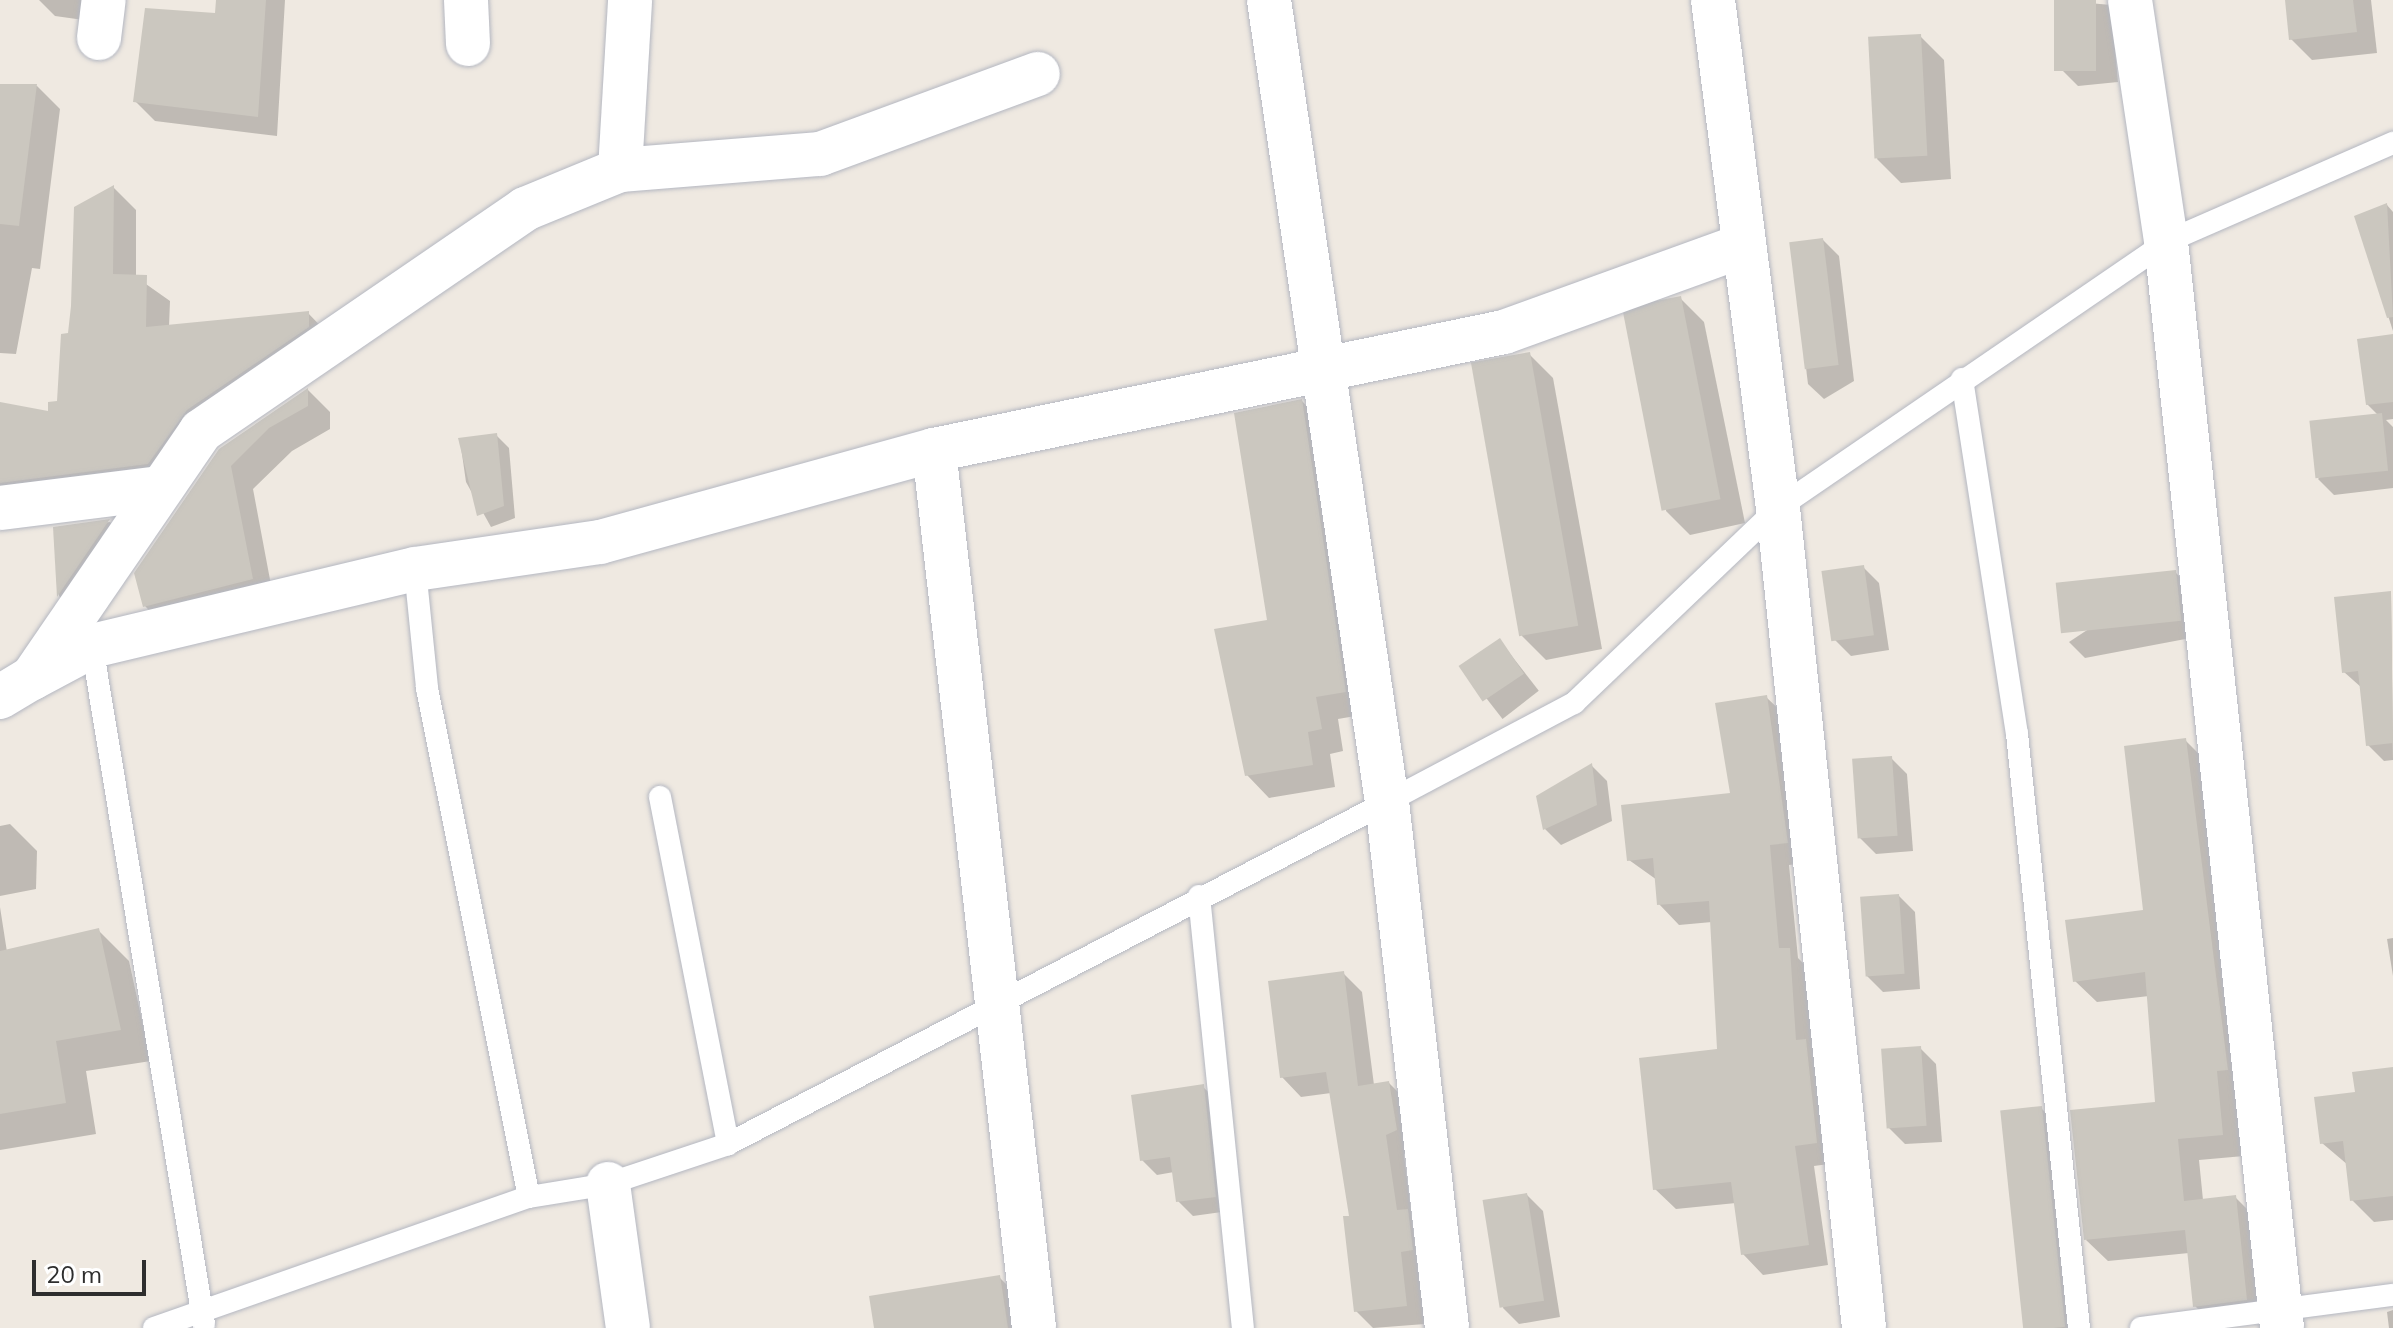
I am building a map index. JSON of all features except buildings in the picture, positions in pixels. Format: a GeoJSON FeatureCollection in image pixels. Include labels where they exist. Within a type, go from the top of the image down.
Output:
{"type":"FeatureCollection","features":[{"type":"Feature","properties":{"kind":"street"},"geometry":{"type":"LineString","coordinates":[[466,0],[468,44]]}},
{"type":"Feature","properties":{"kind":"street"},"geometry":{"type":"LineString","coordinates":[[620,170],[630,0]]}},
{"type":"Feature","properties":{"kind":"street"},"geometry":{"type":"LineString","coordinates":[[1269,0],[1321,375],[1387,802],[1447,1328]]}},
{"type":"Feature","properties":{"kind":"street"},"geometry":{"type":"LineString","coordinates":[[1713,0],[1778,508],[1864,1328]]}},
{"type":"Feature","properties":{"kind":"street"},"geometry":{"type":"LineString","coordinates":[[2130,0],[2166,242],[2281,1317]]}},
{"type":"Feature","properties":{"kind":"street"},"geometry":{"type":"LineString","coordinates":[[16,687],[201,431],[525,209],[620,170],[820,154],[1038,74]]}},
{"type":"Feature","properties":{"kind":"street"},"geometry":{"type":"LineString","coordinates":[[16,687],[92,646],[415,569],[600,542],[934,450],[1321,375],[1504,332],[1744,245]]}},
{"type":"Feature","properties":{"kind":"street"},"geometry":{"type":"LineString","coordinates":[[934,450],[993,1008],[1034,1328]]}},
{"type":"Feature","properties":{"kind":"street"},"geometry":{"type":"LineString","coordinates":[[0,508],[160,488]]}},
{"type":"Feature","properties":{"kind":"street"},"geometry":{"type":"LineString","coordinates":[[608,1184],[628,1328]]}},
{"type":"Feature","properties":{"kind":"lane"},"geometry":{"type":"LineString","coordinates":[[154,1328],[203,1320],[529,1197],[608,1184],[728,1144],[993,1008],[1199,896],[1387,802],[1574,703],[1778,508],[2166,242],[2393,143]]}},
{"type":"Feature","properties":{"kind":"lane"},"geometry":{"type":"LineString","coordinates":[[1962,379],[2017,734],[2079,1328]]}},
{"type":"Feature","properties":{"kind":"lane"},"geometry":{"type":"LineString","coordinates":[[415,569],[427,688],[529,1197]]}},
{"type":"Feature","properties":{"kind":"lane"},"geometry":{"type":"LineString","coordinates":[[92,646],[203,1320]]}},
{"type":"Feature","properties":{"kind":"lane"},"geometry":{"type":"LineString","coordinates":[[660,797],[728,1144]]}},
{"type":"Feature","properties":{"kind":"lane"},"geometry":{"type":"LineString","coordinates":[[1199,896],[1243,1328]]}},
{"type":"Feature","properties":{"kind":"lane"},"geometry":{"type":"LineString","coordinates":[[2141,1328],[2281,1317],[2393,1295]]}}]}
